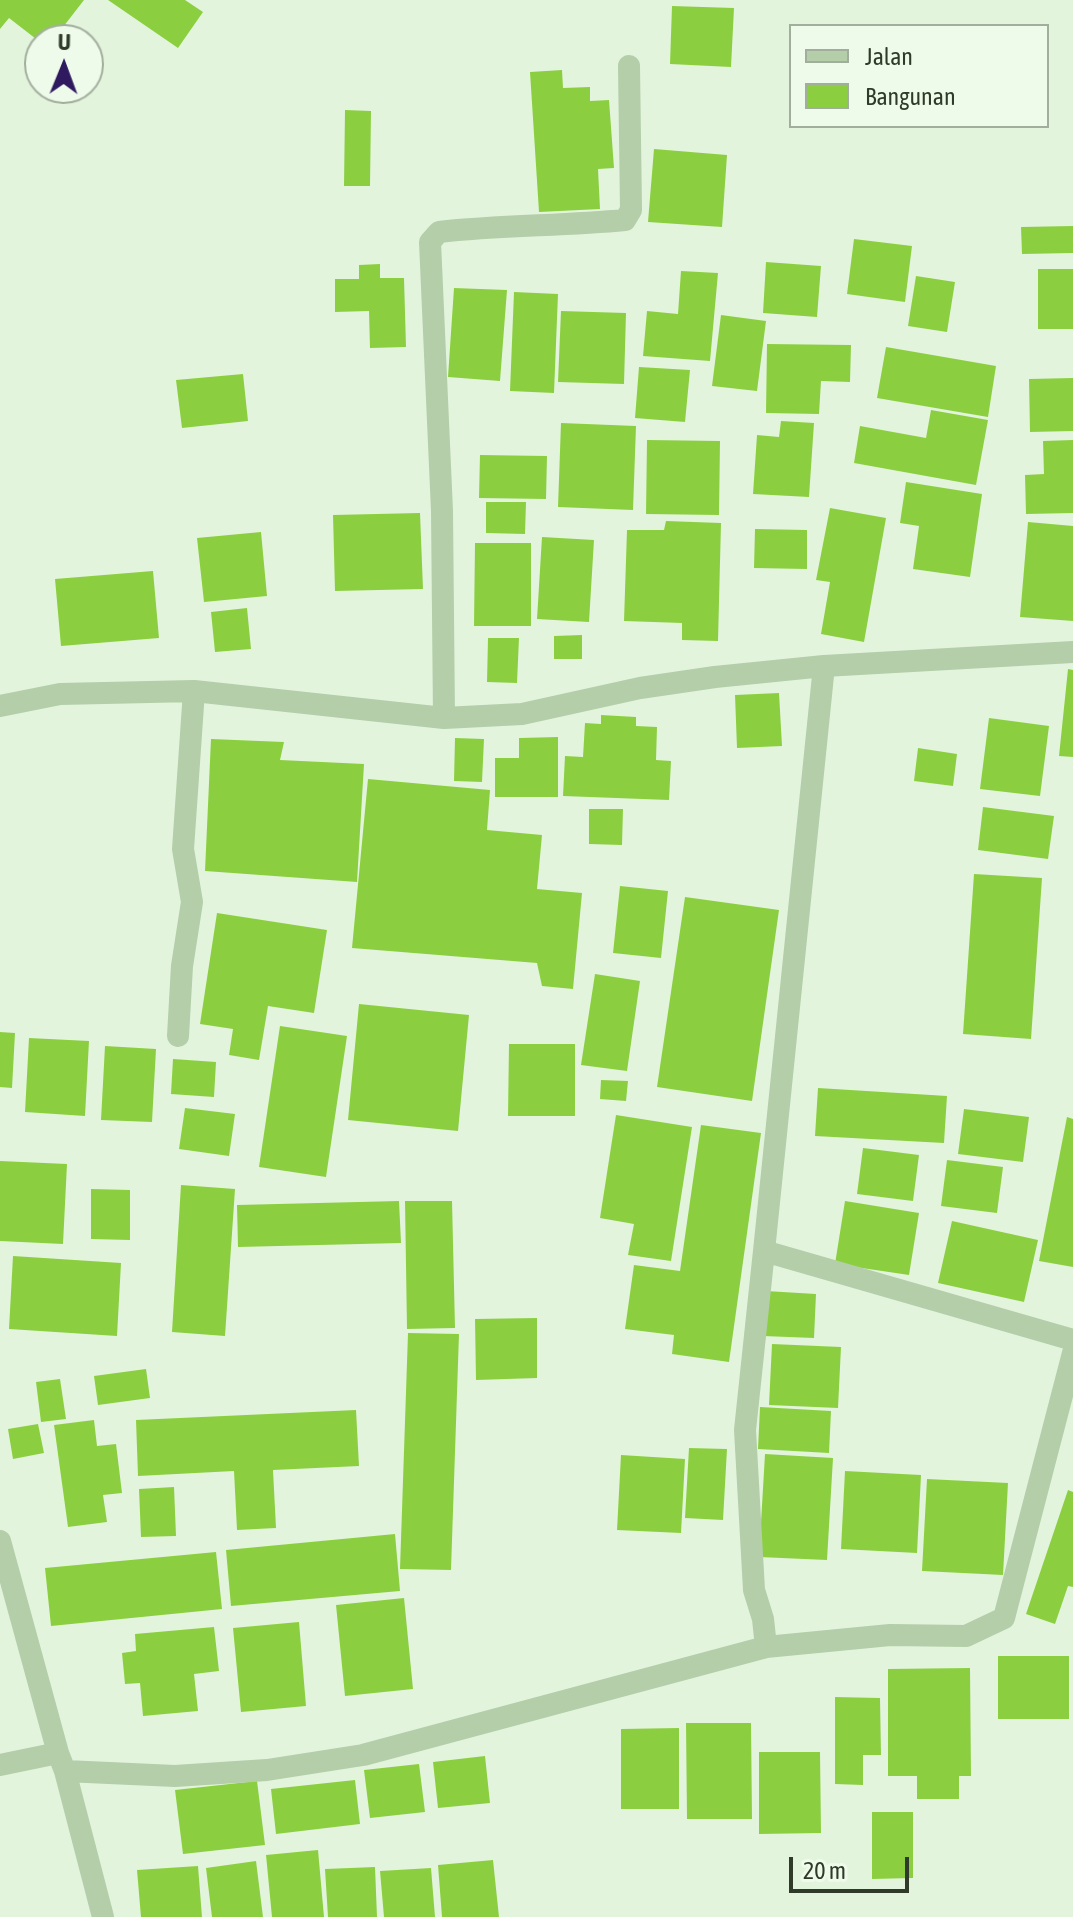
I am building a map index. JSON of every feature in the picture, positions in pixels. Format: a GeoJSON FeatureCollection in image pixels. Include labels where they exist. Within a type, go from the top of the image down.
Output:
{"type":"FeatureCollection","features":[{"type":"Feature","properties":{"kind":"street"},"geometry":{"type":"LineString","coordinates":[[444,718],[442,511],[430,242],[439,232],[461,229],[567,226],[625,220],[631,210],[629,66]]}},
{"type":"Feature","properties":{"kind":"street"},"geometry":{"type":"LineString","coordinates":[[0,706],[60,694],[194,691],[444,718],[522,714],[640,688],[715,677],[824,666],[1073,652]]}},
{"type":"Feature","properties":{"kind":"street"},"geometry":{"type":"LineString","coordinates":[[766,1647],[763,1619],[754,1590],[745,1430],[824,666]]}},
{"type":"Feature","properties":{"kind":"street"},"geometry":{"type":"LineString","coordinates":[[178,1036],[182,966],[192,902],[183,849],[194,691]]}},
{"type":"Feature","properties":{"kind":"street"},"geometry":{"type":"LineString","coordinates":[[764,1251],[1073,1340]]}},
{"type":"Feature","properties":{"kind":"street"},"geometry":{"type":"LineString","coordinates":[[0,1765],[62,1762],[175,1776],[267,1770],[363,1755],[766,1647],[890,1635],[966,1636],[1004,1618],[1073,1353]]}},
{"type":"Feature","properties":{"kind":"street"},"geometry":{"type":"LineString","coordinates":[[0,1541],[103,1917]]}},
{"type":"Feature","properties":{"kind":"building"},"geometry":{"type":"Polygon","coordinates":[[[0,0],[84,0],[65,24],[24,24],[24,30],[9,18],[0,29],[0,0]]]}},
{"type":"Feature","properties":{"kind":"building"},"geometry":{"type":"Polygon","coordinates":[[[108,0],[185,0],[203,12],[178,48],[108,0]]]}},
{"type":"Feature","properties":{"kind":"building"},"geometry":{"type":"Polygon","coordinates":[[[672,6],[734,8],[731,67],[670,64],[672,6]]]}},
{"type":"Feature","properties":{"kind":"building"},"geometry":{"type":"Polygon","coordinates":[[[562,70],[563,88],[590,87],[590,101],[609,100],[614,168],[598,169],[600,209],[539,212],[530,72],[562,70]]]}},
{"type":"Feature","properties":{"kind":"building"},"geometry":{"type":"Polygon","coordinates":[[[345,110],[371,111],[370,186],[344,186],[345,110]]]}},
{"type":"Feature","properties":{"kind":"building"},"geometry":{"type":"Polygon","coordinates":[[[654,149],[727,155],[722,227],[648,222],[654,149]]]}},
{"type":"Feature","properties":{"kind":"building"},"geometry":{"type":"Polygon","coordinates":[[[1073,226],[1073,253],[1022,254],[1021,227],[1073,226]]]}},
{"type":"Feature","properties":{"kind":"building"},"geometry":{"type":"Polygon","coordinates":[[[854,239],[912,246],[905,302],[847,294],[854,239]]]}},
{"type":"Feature","properties":{"kind":"building"},"geometry":{"type":"Polygon","coordinates":[[[766,262],[821,266],[817,317],[763,313],[766,262]]]}},
{"type":"Feature","properties":{"kind":"building"},"geometry":{"type":"Polygon","coordinates":[[[380,264],[380,278],[404,278],[406,347],[370,348],[369,311],[335,312],[335,279],[359,279],[359,265],[380,264]]]}},
{"type":"Feature","properties":{"kind":"building"},"geometry":{"type":"Polygon","coordinates":[[[1038,269],[1073,269],[1073,329],[1038,329],[1038,269]]]}},
{"type":"Feature","properties":{"kind":"building"},"geometry":{"type":"Polygon","coordinates":[[[681,271],[718,273],[710,361],[643,356],[647,311],[678,314],[681,271]]]}},
{"type":"Feature","properties":{"kind":"building"},"geometry":{"type":"Polygon","coordinates":[[[916,276],[955,282],[947,332],[908,326],[916,276]]]}},
{"type":"Feature","properties":{"kind":"building"},"geometry":{"type":"Polygon","coordinates":[[[454,288],[507,290],[500,381],[448,377],[454,288]]]}},
{"type":"Feature","properties":{"kind":"building"},"geometry":{"type":"Polygon","coordinates":[[[514,292],[558,294],[554,393],[510,391],[514,292]]]}},
{"type":"Feature","properties":{"kind":"building"},"geometry":{"type":"Polygon","coordinates":[[[561,311],[626,313],[624,384],[558,382],[561,311]]]}},
{"type":"Feature","properties":{"kind":"building"},"geometry":{"type":"Polygon","coordinates":[[[721,315],[766,321],[757,391],[712,386],[721,315]]]}},
{"type":"Feature","properties":{"kind":"building"},"geometry":{"type":"Polygon","coordinates":[[[767,344],[851,345],[850,382],[821,381],[819,414],[766,413],[767,344]]]}},
{"type":"Feature","properties":{"kind":"building"},"geometry":{"type":"Polygon","coordinates":[[[886,347],[996,366],[988,417],[877,398],[886,347]]]}},
{"type":"Feature","properties":{"kind":"building"},"geometry":{"type":"Polygon","coordinates":[[[639,367],[690,370],[685,422],[635,418],[639,367]]]}},
{"type":"Feature","properties":{"kind":"building"},"geometry":{"type":"Polygon","coordinates":[[[243,374],[248,421],[182,428],[176,380],[243,374]]]}},
{"type":"Feature","properties":{"kind":"building"},"geometry":{"type":"Polygon","coordinates":[[[1073,378],[1073,431],[1030,432],[1029,379],[1073,378]]]}},
{"type":"Feature","properties":{"kind":"building"},"geometry":{"type":"Polygon","coordinates":[[[931,410],[988,420],[976,485],[854,463],[860,426],[926,438],[931,410]]]}},
{"type":"Feature","properties":{"kind":"building"},"geometry":{"type":"Polygon","coordinates":[[[781,421],[814,423],[809,497],[753,494],[757,435],[779,437],[781,421]]]}},
{"type":"Feature","properties":{"kind":"building"},"geometry":{"type":"Polygon","coordinates":[[[561,423],[636,426],[633,510],[558,507],[561,423]]]}},
{"type":"Feature","properties":{"kind":"building"},"geometry":{"type":"Polygon","coordinates":[[[647,440],[720,441],[719,515],[646,514],[647,440]]]}},
{"type":"Feature","properties":{"kind":"building"},"geometry":{"type":"Polygon","coordinates":[[[1073,440],[1073,513],[1026,514],[1025,475],[1044,474],[1043,441],[1073,440]]]}},
{"type":"Feature","properties":{"kind":"building"},"geometry":{"type":"Polygon","coordinates":[[[480,455],[547,456],[546,499],[479,498],[480,455]]]}},
{"type":"Feature","properties":{"kind":"building"},"geometry":{"type":"Polygon","coordinates":[[[906,482],[982,494],[970,577],[913,569],[919,526],[900,523],[906,482]]]}},
{"type":"Feature","properties":{"kind":"building"},"geometry":{"type":"Polygon","coordinates":[[[486,502],[526,502],[525,534],[486,533],[486,502]]]}},
{"type":"Feature","properties":{"kind":"building"},"geometry":{"type":"Polygon","coordinates":[[[830,508],[886,518],[864,642],[821,634],[830,582],[816,580],[830,508]]]}},
{"type":"Feature","properties":{"kind":"building"},"geometry":{"type":"Polygon","coordinates":[[[420,513],[423,589],[335,591],[333,515],[420,513]]]}},
{"type":"Feature","properties":{"kind":"building"},"geometry":{"type":"Polygon","coordinates":[[[666,521],[721,523],[718,641],[682,640],[682,623],[624,621],[627,530],[664,530],[666,521]]]}},
{"type":"Feature","properties":{"kind":"building"},"geometry":{"type":"Polygon","coordinates":[[[1028,522],[1073,526],[1073,621],[1020,617],[1028,522]]]}},
{"type":"Feature","properties":{"kind":"building"},"geometry":{"type":"Polygon","coordinates":[[[755,529],[807,530],[807,569],[754,568],[755,529]]]}},
{"type":"Feature","properties":{"kind":"building"},"geometry":{"type":"Polygon","coordinates":[[[261,532],[267,596],[204,602],[197,538],[261,532]]]}},
{"type":"Feature","properties":{"kind":"building"},"geometry":{"type":"Polygon","coordinates":[[[542,537],[594,540],[589,622],[537,619],[542,537]]]}},
{"type":"Feature","properties":{"kind":"building"},"geometry":{"type":"Polygon","coordinates":[[[475,543],[531,543],[531,626],[474,626],[475,543]]]}},
{"type":"Feature","properties":{"kind":"building"},"geometry":{"type":"Polygon","coordinates":[[[153,571],[159,638],[61,646],[55,579],[153,571]]]}},
{"type":"Feature","properties":{"kind":"building"},"geometry":{"type":"Polygon","coordinates":[[[247,608],[251,649],[215,652],[211,612],[247,608]]]}},
{"type":"Feature","properties":{"kind":"building"},"geometry":{"type":"Polygon","coordinates":[[[582,635],[582,659],[554,659],[554,636],[582,635]]]}},
{"type":"Feature","properties":{"kind":"building"},"geometry":{"type":"Polygon","coordinates":[[[488,638],[519,638],[517,683],[487,682],[488,638]]]}},
{"type":"Feature","properties":{"kind":"building"},"geometry":{"type":"Polygon","coordinates":[[[1068,669],[1073,670],[1073,757],[1059,756],[1068,669]]]}},
{"type":"Feature","properties":{"kind":"building"},"geometry":{"type":"Polygon","coordinates":[[[779,693],[782,746],[737,748],[735,695],[779,693]]]}},
{"type":"Feature","properties":{"kind":"building"},"geometry":{"type":"Polygon","coordinates":[[[601,715],[636,717],[636,726],[657,727],[656,760],[671,761],[669,800],[563,796],[565,756],[583,757],[585,723],[601,724],[601,715]]]}},
{"type":"Feature","properties":{"kind":"building"},"geometry":{"type":"Polygon","coordinates":[[[989,718],[1049,726],[1040,796],[980,789],[989,718]]]}},
{"type":"Feature","properties":{"kind":"building"},"geometry":{"type":"Polygon","coordinates":[[[558,737],[558,797],[495,797],[495,758],[519,758],[519,738],[558,737]]]}},
{"type":"Feature","properties":{"kind":"building"},"geometry":{"type":"Polygon","coordinates":[[[455,738],[484,739],[482,782],[454,781],[455,738]]]}},
{"type":"Feature","properties":{"kind":"building"},"geometry":{"type":"Polygon","coordinates":[[[211,739],[284,742],[280,760],[364,764],[357,882],[205,871],[211,739]]]}},
{"type":"Feature","properties":{"kind":"building"},"geometry":{"type":"Polygon","coordinates":[[[918,748],[957,754],[953,786],[914,781],[918,748]]]}},
{"type":"Feature","properties":{"kind":"building"},"geometry":{"type":"Polygon","coordinates":[[[368,779],[490,790],[487,830],[542,835],[537,889],[582,893],[573,989],[542,986],[537,963],[352,948],[368,779]]]}},
{"type":"Feature","properties":{"kind":"building"},"geometry":{"type":"Polygon","coordinates":[[[983,807],[1054,816],[1048,859],[978,850],[983,807]]]}},
{"type":"Feature","properties":{"kind":"building"},"geometry":{"type":"Polygon","coordinates":[[[589,809],[623,809],[622,845],[589,844],[589,809]]]}},
{"type":"Feature","properties":{"kind":"building"},"geometry":{"type":"Polygon","coordinates":[[[974,874],[1042,878],[1031,1039],[963,1034],[974,874]]]}},
{"type":"Feature","properties":{"kind":"building"},"geometry":{"type":"Polygon","coordinates":[[[620,886],[668,891],[661,958],[613,953],[620,886]]]}},
{"type":"Feature","properties":{"kind":"building"},"geometry":{"type":"Polygon","coordinates":[[[685,897],[779,910],[752,1101],[657,1087],[685,897]]]}},
{"type":"Feature","properties":{"kind":"building"},"geometry":{"type":"Polygon","coordinates":[[[217,913],[327,930],[314,1013],[268,1006],[259,1060],[229,1055],[233,1029],[200,1024],[217,913]]]}},
{"type":"Feature","properties":{"kind":"building"},"geometry":{"type":"Polygon","coordinates":[[[595,974],[640,981],[627,1071],[581,1065],[595,974]]]}},
{"type":"Feature","properties":{"kind":"building"},"geometry":{"type":"Polygon","coordinates":[[[359,1004],[469,1015],[458,1131],[348,1120],[359,1004]]]}},
{"type":"Feature","properties":{"kind":"building"},"geometry":{"type":"Polygon","coordinates":[[[280,1026],[347,1036],[326,1177],[259,1167],[280,1026]]]}},
{"type":"Feature","properties":{"kind":"building"},"geometry":{"type":"Polygon","coordinates":[[[0,1032],[15,1033],[12,1088],[0,1087],[0,1032]]]}},
{"type":"Feature","properties":{"kind":"building"},"geometry":{"type":"Polygon","coordinates":[[[29,1038],[89,1041],[85,1116],[25,1112],[29,1038]]]}},
{"type":"Feature","properties":{"kind":"building"},"geometry":{"type":"Polygon","coordinates":[[[509,1044],[575,1044],[575,1116],[508,1116],[509,1044]]]}},
{"type":"Feature","properties":{"kind":"building"},"geometry":{"type":"Polygon","coordinates":[[[105,1046],[156,1049],[152,1122],[101,1120],[105,1046]]]}},
{"type":"Feature","properties":{"kind":"building"},"geometry":{"type":"Polygon","coordinates":[[[173,1059],[216,1062],[214,1097],[171,1094],[173,1059]]]}},
{"type":"Feature","properties":{"kind":"building"},"geometry":{"type":"Polygon","coordinates":[[[601,1080],[628,1081],[626,1101],[600,1099],[601,1080]]]}},
{"type":"Feature","properties":{"kind":"building"},"geometry":{"type":"Polygon","coordinates":[[[818,1088],[947,1096],[944,1143],[815,1136],[818,1088]]]}},
{"type":"Feature","properties":{"kind":"building"},"geometry":{"type":"Polygon","coordinates":[[[185,1108],[235,1114],[229,1156],[179,1149],[185,1108]]]}},
{"type":"Feature","properties":{"kind":"building"},"geometry":{"type":"Polygon","coordinates":[[[964,1109],[1029,1117],[1023,1162],[958,1154],[964,1109]]]}},
{"type":"Feature","properties":{"kind":"building"},"geometry":{"type":"Polygon","coordinates":[[[616,1115],[692,1127],[671,1261],[628,1255],[634,1224],[600,1218],[616,1115]]]}},
{"type":"Feature","properties":{"kind":"building"},"geometry":{"type":"Polygon","coordinates":[[[1067,1117],[1073,1119],[1073,1267],[1039,1261],[1067,1117]]]}},
{"type":"Feature","properties":{"kind":"building"},"geometry":{"type":"Polygon","coordinates":[[[701,1125],[761,1133],[729,1362],[672,1354],[674,1335],[625,1329],[634,1265],[680,1271],[701,1125]]]}},
{"type":"Feature","properties":{"kind":"building"},"geometry":{"type":"Polygon","coordinates":[[[863,1148],[919,1155],[913,1201],[857,1194],[863,1148]]]}},
{"type":"Feature","properties":{"kind":"building"},"geometry":{"type":"Polygon","coordinates":[[[947,1160],[1003,1167],[997,1213],[941,1206],[947,1160]]]}},
{"type":"Feature","properties":{"kind":"building"},"geometry":{"type":"Polygon","coordinates":[[[0,1161],[67,1164],[63,1244],[0,1241],[0,1161]]]}},
{"type":"Feature","properties":{"kind":"building"},"geometry":{"type":"Polygon","coordinates":[[[181,1185],[235,1189],[225,1336],[172,1332],[181,1185]]]}},
{"type":"Feature","properties":{"kind":"building"},"geometry":{"type":"Polygon","coordinates":[[[91,1189],[130,1190],[130,1240],[91,1239],[91,1189]]]}},
{"type":"Feature","properties":{"kind":"building"},"geometry":{"type":"Polygon","coordinates":[[[399,1201],[401,1243],[238,1247],[237,1205],[399,1201]]]}},
{"type":"Feature","properties":{"kind":"building"},"geometry":{"type":"Polygon","coordinates":[[[405,1201],[452,1201],[455,1328],[407,1329],[405,1201]]]}},
{"type":"Feature","properties":{"kind":"building"},"geometry":{"type":"Polygon","coordinates":[[[845,1201],[919,1213],[909,1275],[835,1264],[845,1201]]]}},
{"type":"Feature","properties":{"kind":"building"},"geometry":{"type":"Polygon","coordinates":[[[952,1221],[1038,1240],[1024,1302],[938,1283],[952,1221]]]}},
{"type":"Feature","properties":{"kind":"building"},"geometry":{"type":"Polygon","coordinates":[[[13,1256],[121,1263],[117,1336],[9,1329],[13,1256]]]}},
{"type":"Feature","properties":{"kind":"building"},"geometry":{"type":"Polygon","coordinates":[[[766,1291],[816,1294],[814,1338],[763,1336],[766,1291]]]}},
{"type":"Feature","properties":{"kind":"building"},"geometry":{"type":"Polygon","coordinates":[[[537,1318],[537,1378],[476,1380],[475,1319],[537,1318]]]}},
{"type":"Feature","properties":{"kind":"building"},"geometry":{"type":"Polygon","coordinates":[[[408,1333],[459,1334],[451,1570],[400,1569],[408,1333]]]}},
{"type":"Feature","properties":{"kind":"building"},"geometry":{"type":"Polygon","coordinates":[[[772,1344],[841,1347],[838,1408],[769,1405],[772,1344]]]}},
{"type":"Feature","properties":{"kind":"building"},"geometry":{"type":"Polygon","coordinates":[[[146,1369],[150,1398],[98,1405],[94,1376],[146,1369]]]}},
{"type":"Feature","properties":{"kind":"building"},"geometry":{"type":"Polygon","coordinates":[[[60,1379],[66,1419],[41,1422],[36,1382],[60,1379]]]}},
{"type":"Feature","properties":{"kind":"building"},"geometry":{"type":"Polygon","coordinates":[[[760,1407],[831,1411],[829,1453],[758,1449],[760,1407]]]}},
{"type":"Feature","properties":{"kind":"building"},"geometry":{"type":"Polygon","coordinates":[[[356,1410],[359,1466],[273,1470],[276,1528],[237,1530],[234,1471],[138,1476],[136,1420],[356,1410]]]}},
{"type":"Feature","properties":{"kind":"building"},"geometry":{"type":"Polygon","coordinates":[[[94,1420],[97,1446],[116,1444],[122,1493],[103,1495],[107,1522],[68,1527],[54,1425],[94,1420]]]}},
{"type":"Feature","properties":{"kind":"building"},"geometry":{"type":"Polygon","coordinates":[[[38,1424],[44,1453],[13,1459],[8,1429],[38,1424]]]}},
{"type":"Feature","properties":{"kind":"building"},"geometry":{"type":"Polygon","coordinates":[[[689,1448],[727,1449],[723,1520],[685,1518],[689,1448]]]}},
{"type":"Feature","properties":{"kind":"building"},"geometry":{"type":"Polygon","coordinates":[[[765,1454],[833,1458],[827,1560],[759,1557],[765,1454]]]}},
{"type":"Feature","properties":{"kind":"building"},"geometry":{"type":"Polygon","coordinates":[[[621,1455],[685,1459],[681,1533],[617,1530],[621,1455]]]}},
{"type":"Feature","properties":{"kind":"building"},"geometry":{"type":"Polygon","coordinates":[[[845,1471],[921,1475],[917,1553],[841,1549],[845,1471]]]}},
{"type":"Feature","properties":{"kind":"building"},"geometry":{"type":"Polygon","coordinates":[[[927,1479],[1008,1483],[1003,1575],[922,1571],[927,1479]]]}},
{"type":"Feature","properties":{"kind":"building"},"geometry":{"type":"Polygon","coordinates":[[[174,1487],[176,1536],[141,1537],[139,1489],[174,1487]]]}},
{"type":"Feature","properties":{"kind":"building"},"geometry":{"type":"Polygon","coordinates":[[[1068,1490],[1073,1492],[1073,1587],[1068,1586],[1055,1624],[1026,1614],[1068,1490]]]}},
{"type":"Feature","properties":{"kind":"building"},"geometry":{"type":"Polygon","coordinates":[[[395,1534],[400,1591],[231,1606],[226,1550],[395,1534]]]}},
{"type":"Feature","properties":{"kind":"building"},"geometry":{"type":"Polygon","coordinates":[[[216,1552],[222,1609],[51,1626],[45,1568],[216,1552]]]}},
{"type":"Feature","properties":{"kind":"building"},"geometry":{"type":"Polygon","coordinates":[[[404,1598],[413,1689],[345,1696],[336,1605],[404,1598]]]}},
{"type":"Feature","properties":{"kind":"building"},"geometry":{"type":"Polygon","coordinates":[[[299,1622],[306,1706],[241,1712],[233,1628],[299,1622]]]}},
{"type":"Feature","properties":{"kind":"building"},"geometry":{"type":"Polygon","coordinates":[[[214,1627],[219,1671],[194,1674],[198,1711],[143,1716],[140,1683],[125,1684],[122,1653],[136,1651],[135,1634],[214,1627]]]}},
{"type":"Feature","properties":{"kind":"building"},"geometry":{"type":"Polygon","coordinates":[[[998,1656],[1069,1656],[1069,1719],[998,1719],[998,1656]]]}},
{"type":"Feature","properties":{"kind":"building"},"geometry":{"type":"Polygon","coordinates":[[[970,1668],[971,1776],[959,1776],[959,1799],[917,1799],[917,1776],[888,1776],[888,1669],[970,1668]]]}},
{"type":"Feature","properties":{"kind":"building"},"geometry":{"type":"Polygon","coordinates":[[[835,1697],[880,1698],[881,1755],[863,1755],[863,1785],[835,1784],[835,1697]]]}},
{"type":"Feature","properties":{"kind":"building"},"geometry":{"type":"Polygon","coordinates":[[[686,1723],[751,1723],[752,1819],[687,1819],[686,1723]]]}},
{"type":"Feature","properties":{"kind":"building"},"geometry":{"type":"Polygon","coordinates":[[[679,1728],[679,1809],[621,1809],[621,1729],[679,1728]]]}},
{"type":"Feature","properties":{"kind":"building"},"geometry":{"type":"Polygon","coordinates":[[[759,1752],[820,1752],[821,1833],[759,1834],[759,1752]]]}},
{"type":"Feature","properties":{"kind":"building"},"geometry":{"type":"Polygon","coordinates":[[[485,1756],[490,1803],[438,1808],[433,1762],[485,1756]]]}},
{"type":"Feature","properties":{"kind":"building"},"geometry":{"type":"Polygon","coordinates":[[[419,1764],[425,1812],[370,1818],[364,1770],[419,1764]]]}},
{"type":"Feature","properties":{"kind":"building"},"geometry":{"type":"Polygon","coordinates":[[[355,1780],[360,1824],[276,1834],[271,1789],[355,1780]]]}},
{"type":"Feature","properties":{"kind":"building"},"geometry":{"type":"Polygon","coordinates":[[[257,1781],[265,1845],[183,1854],[175,1790],[257,1781]]]}},
{"type":"Feature","properties":{"kind":"building"},"geometry":{"type":"Polygon","coordinates":[[[872,1812],[913,1812],[913,1878],[872,1879],[872,1812]]]}},
{"type":"Feature","properties":{"kind":"building"},"geometry":{"type":"Polygon","coordinates":[[[318,1850],[324,1917],[272,1917],[266,1855],[318,1850]]]}},
{"type":"Feature","properties":{"kind":"building"},"geometry":{"type":"Polygon","coordinates":[[[493,1860],[499,1917],[442,1917],[438,1865],[493,1860]]]}},
{"type":"Feature","properties":{"kind":"building"},"geometry":{"type":"Polygon","coordinates":[[[256,1861],[263,1917],[212,1917],[206,1868],[256,1861]]]}},
{"type":"Feature","properties":{"kind":"building"},"geometry":{"type":"Polygon","coordinates":[[[198,1866],[202,1917],[141,1917],[137,1870],[198,1866]]]}},
{"type":"Feature","properties":{"kind":"building"},"geometry":{"type":"Polygon","coordinates":[[[375,1867],[377,1917],[328,1917],[325,1869],[375,1867]]]}},
{"type":"Feature","properties":{"kind":"building"},"geometry":{"type":"Polygon","coordinates":[[[431,1868],[435,1917],[384,1917],[380,1871],[431,1868]]]}}]}
